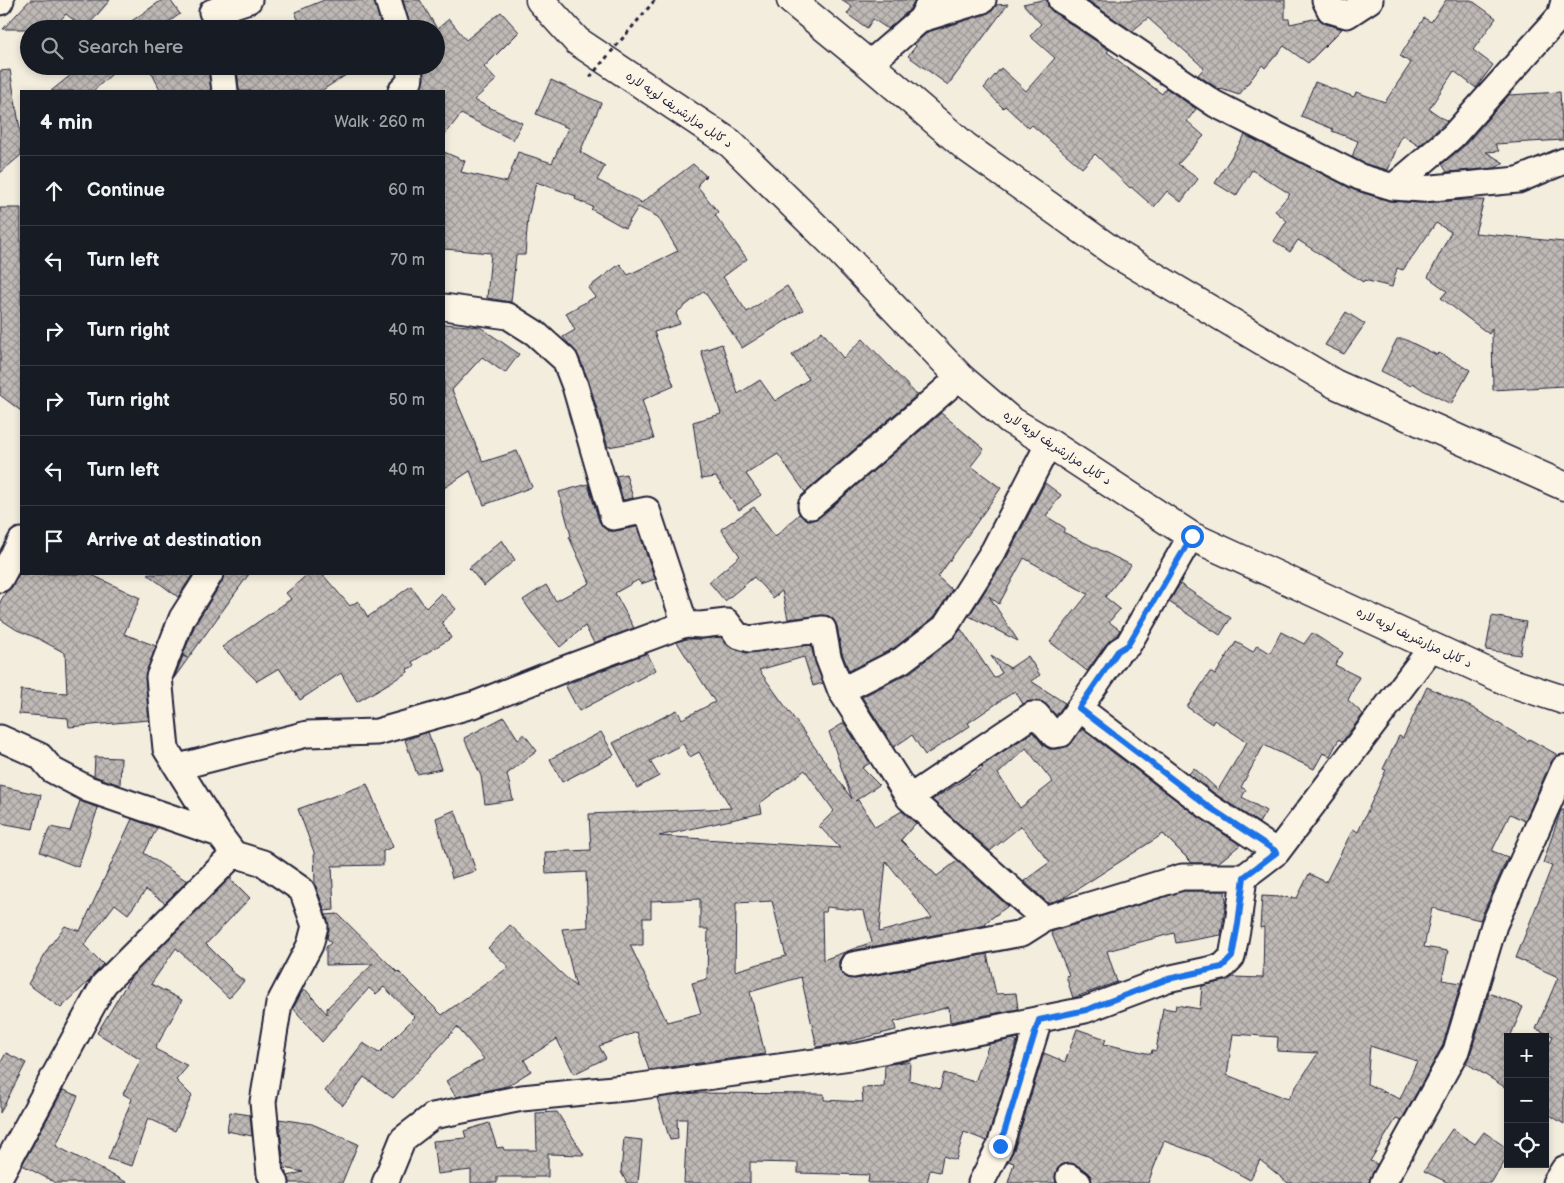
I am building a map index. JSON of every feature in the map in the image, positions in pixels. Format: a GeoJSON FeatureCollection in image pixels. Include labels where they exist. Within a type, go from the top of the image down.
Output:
{"type":"FeatureCollection","features":[{"type":"Feature","properties":{"kind":"highway","name":"د کابل مزارشریف لویه لاره"},"geometry":{"type":"LineString","coordinates":[[540,0],[577,41],[730,143],[834,245],[960,377],[1010,420],[1049,443],[1192,536],[1509,682],[1564,700]]}},
{"type":"Feature","properties":{"kind":"highway"},"geometry":{"type":"LineString","coordinates":[[791,0],[870,64],[966,147],[1115,253],[1335,384],[1564,486]]}},
{"type":"Feature","properties":{"kind":"street"},"geometry":{"type":"LineString","coordinates":[[213,14],[249,0]]}},
{"type":"Feature","properties":{"kind":"street"},"geometry":{"type":"LineString","coordinates":[[388,0],[394,20]]}},
{"type":"Feature","properties":{"kind":"street"},"geometry":{"type":"LineString","coordinates":[[870,64],[926,10],[983,0]]}},
{"type":"Feature","properties":{"kind":"street"},"geometry":{"type":"LineString","coordinates":[[1061,0],[1215,104],[1360,177],[1394,187],[1422,189],[1518,180],[1564,161]]}},
{"type":"Feature","properties":{"kind":"street"},"geometry":{"type":"LineString","coordinates":[[1325,0],[1330,10],[1347,15],[1370,0]]}},
{"type":"Feature","properties":{"kind":"street"},"geometry":{"type":"LineString","coordinates":[[1394,187],[1453,136],[1560,16],[1564,1]]}},
{"type":"Feature","properties":{"kind":"street"},"geometry":{"type":"LineString","coordinates":[[223,75],[225,90]]}},
{"type":"Feature","properties":{"kind":"street"},"geometry":{"type":"LineString","coordinates":[[402,90],[409,83],[411,75]]}},
{"type":"Feature","properties":{"kind":"street"},"geometry":{"type":"LineString","coordinates":[[445,307],[508,316],[535,333],[565,360],[575,386],[613,517],[647,510],[685,624]]}},
{"type":"Feature","properties":{"kind":"street"},"geometry":{"type":"LineString","coordinates":[[812,506],[960,377]]}},
{"type":"Feature","properties":{"kind":"street"},"geometry":{"type":"LineString","coordinates":[[841,691],[902,660],[945,627],[994,550],[1049,443]]}},
{"type":"Feature","properties":{"kind":"street"},"geometry":{"type":"LineString","coordinates":[[909,798],[1032,715],[1037,715],[1054,735],[1061,734],[1118,651],[1128,645],[1192,536]]}},
{"type":"Feature","properties":{"kind":"street"},"geometry":{"type":"LineString","coordinates":[[0,579],[20,543]]}},
{"type":"Feature","properties":{"kind":"street"},"geometry":{"type":"LineString","coordinates":[[209,575],[182,618],[159,677],[166,749],[219,834],[234,854],[263,863],[302,890],[315,926],[310,945],[279,1004],[262,1102],[270,1174],[276,1183]]}},
{"type":"Feature","properties":{"kind":"street"},"geometry":{"type":"LineString","coordinates":[[178,767],[307,734],[377,732],[467,707],[685,624],[701,625],[727,622],[737,635],[750,639],[823,629],[828,657],[841,691],[909,798],[1044,920]]}},
{"type":"Feature","properties":{"kind":"street"},"geometry":{"type":"LineString","coordinates":[[853,965],[1022,933],[1044,920],[1182,877],[1244,877],[1277,852],[1432,647]]}},
{"type":"Feature","properties":{"kind":"street"},"geometry":{"type":"LineString","coordinates":[[1079,708],[1206,805],[1277,852]]}},
{"type":"Feature","properties":{"kind":"street"},"geometry":{"type":"LineString","coordinates":[[0,738],[40,756],[52,770],[88,789],[219,834]]}},
{"type":"Feature","properties":{"kind":"street"},"geometry":{"type":"LineString","coordinates":[[1383,1183],[1456,1051],[1494,925],[1564,768]]}},
{"type":"Feature","properties":{"kind":"street"},"geometry":{"type":"LineString","coordinates":[[0,1176],[104,984],[234,854]]}},
{"type":"Feature","properties":{"kind":"street"},"geometry":{"type":"LineString","coordinates":[[385,1183],[403,1139],[433,1116],[522,1098],[634,1087],[858,1056],[1086,1010],[1168,979],[1222,967],[1232,957],[1244,877]]}},
{"type":"Feature","properties":{"kind":"street"},"geometry":{"type":"LineString","coordinates":[[981,1183],[1000,1146],[1039,1020]]}},
{"type":"Feature","properties":{"kind":"street"},"geometry":{"type":"LineString","coordinates":[[1555,1183],[1564,1169]]}},
{"type":"Feature","properties":{"kind":"path"},"geometry":{"type":"LineString","coordinates":[[590,77],[655,0]]}},
{"type":"Feature","properties":{"kind":"building"},"geometry":{"type":"Polygon","coordinates":[[[30,0],[110,0],[93,20],[74,20],[66,14],[60,20],[20,20],[20,29],[3,29],[30,0]]]}},
{"type":"Feature","properties":{"kind":"building"},"geometry":{"type":"Polygon","coordinates":[[[162,0],[170,0],[180,14],[172,20],[133,20],[162,0]]]}},
{"type":"Feature","properties":{"kind":"building"},"geometry":{"type":"Polygon","coordinates":[[[324,0],[374,0],[380,20],[298,20],[295,12],[324,0]]]}},
{"type":"Feature","properties":{"kind":"building"},"geometry":{"type":"Polygon","coordinates":[[[403,0],[420,0],[432,20],[409,20],[403,0]]]}},
{"type":"Feature","properties":{"kind":"building"},"geometry":{"type":"Polygon","coordinates":[[[841,0],[915,0],[909,10],[888,29],[873,19],[867,28],[847,14],[852,7],[841,0]]]}},
{"type":"Feature","properties":{"kind":"building"},"geometry":{"type":"Polygon","coordinates":[[[1047,0],[1048,7],[1053,12],[1109,50],[1107,52],[1162,94],[1166,88],[1196,109],[1187,121],[1204,136],[1178,164],[1198,179],[1181,202],[1167,191],[1154,207],[1130,188],[1095,154],[1082,168],[1032,125],[1029,128],[1005,106],[1003,108],[984,88],[1001,68],[1026,91],[1055,58],[1030,36],[1041,24],[1023,4],[1047,0]]]}},
{"type":"Feature","properties":{"kind":"building"},"geometry":{"type":"Polygon","coordinates":[[[1087,0],[1285,0],[1285,19],[1289,19],[1290,24],[1318,18],[1326,24],[1342,29],[1308,63],[1284,46],[1265,68],[1262,65],[1239,95],[1220,90],[1198,75],[1204,68],[1148,18],[1132,31],[1087,0]]]}},
{"type":"Feature","properties":{"kind":"building"},"geometry":{"type":"Polygon","coordinates":[[[1446,0],[1471,0],[1496,18],[1473,50],[1493,65],[1476,88],[1454,71],[1429,109],[1447,121],[1419,146],[1402,135],[1388,170],[1365,164],[1352,157],[1358,141],[1301,116],[1315,82],[1354,97],[1356,92],[1385,102],[1411,63],[1400,56],[1424,18],[1431,22],[1446,0]]]}},
{"type":"Feature","properties":{"kind":"building"},"geometry":{"type":"Polygon","coordinates":[[[1008,4],[948,85],[908,56],[916,46],[914,44],[928,32],[987,14],[996,5],[1008,4]]]}},
{"type":"Feature","properties":{"kind":"building"},"geometry":{"type":"Polygon","coordinates":[[[501,12],[519,32],[484,67],[496,80],[474,100],[522,123],[513,140],[461,114],[445,135],[445,90],[420,90],[424,75],[445,75],[445,22],[449,19],[466,40],[501,12]]]}},
{"type":"Feature","properties":{"kind":"building"},"geometry":{"type":"Polygon","coordinates":[[[10,70],[20,129],[20,156],[0,173],[0,71],[10,70]]]}},
{"type":"Feature","properties":{"kind":"building"},"geometry":{"type":"Polygon","coordinates":[[[71,75],[111,75],[94,90],[52,90],[71,75]]]}},
{"type":"Feature","properties":{"kind":"building"},"geometry":{"type":"Polygon","coordinates":[[[153,75],[209,75],[211,90],[160,90],[153,75]]]}},
{"type":"Feature","properties":{"kind":"building"},"geometry":{"type":"Polygon","coordinates":[[[238,75],[346,75],[323,90],[239,90],[238,75]]]}},
{"type":"Feature","properties":{"kind":"building"},"geometry":{"type":"Polygon","coordinates":[[[551,80],[601,103],[580,152],[605,166],[597,180],[641,202],[640,204],[693,164],[706,176],[698,184],[698,187],[718,212],[715,215],[747,259],[723,277],[747,312],[787,286],[803,310],[742,348],[704,291],[676,313],[680,324],[654,332],[674,386],[642,400],[654,439],[608,447],[589,382],[578,355],[563,337],[575,330],[566,313],[595,297],[588,288],[620,264],[628,275],[678,251],[658,217],[638,207],[625,228],[591,209],[593,207],[575,199],[576,196],[536,182],[528,218],[525,255],[516,255],[511,302],[487,298],[491,253],[445,249],[445,152],[465,161],[461,172],[507,182],[518,152],[552,163],[568,128],[536,114],[551,80]]]}},
{"type":"Feature","properties":{"kind":"building"},"geometry":{"type":"Polygon","coordinates":[[[1560,92],[1563,140],[1495,144],[1499,151],[1486,152],[1504,163],[1495,168],[1447,172],[1442,164],[1464,146],[1509,95],[1560,92]]]}},
{"type":"Feature","properties":{"kind":"building"},"geometry":{"type":"Polygon","coordinates":[[[1245,135],[1354,190],[1389,201],[1421,203],[1484,200],[1475,233],[1564,242],[1564,386],[1493,390],[1492,329],[1489,334],[1441,298],[1447,291],[1428,277],[1451,232],[1436,223],[1403,270],[1397,268],[1392,287],[1364,280],[1363,282],[1298,240],[1290,252],[1274,241],[1287,221],[1275,211],[1290,194],[1252,170],[1236,196],[1215,183],[1245,135]]]}},
{"type":"Feature","properties":{"kind":"building"},"geometry":{"type":"Polygon","coordinates":[[[0,208],[20,208],[20,410],[0,395],[0,208]]]}},
{"type":"Feature","properties":{"kind":"building"},"geometry":{"type":"Polygon","coordinates":[[[1346,312],[1365,324],[1344,354],[1325,345],[1346,312]]]}},
{"type":"Feature","properties":{"kind":"building"},"geometry":{"type":"Polygon","coordinates":[[[445,324],[480,327],[519,354],[505,373],[482,357],[452,390],[483,462],[517,451],[532,487],[484,505],[470,471],[445,487],[445,324]]]}},
{"type":"Feature","properties":{"kind":"building"},"geometry":{"type":"Polygon","coordinates":[[[822,331],[843,358],[863,339],[917,395],[805,492],[778,454],[746,474],[761,495],[739,510],[716,477],[701,479],[693,422],[721,414],[701,351],[722,344],[738,394],[760,380],[775,401],[809,379],[792,355],[822,331]]]}},
{"type":"Feature","properties":{"kind":"building"},"geometry":{"type":"Polygon","coordinates":[[[1397,339],[1404,339],[1437,355],[1439,353],[1470,370],[1451,404],[1413,383],[1411,386],[1381,371],[1397,339]]]}},
{"type":"Feature","properties":{"kind":"building"},"geometry":{"type":"Polygon","coordinates":[[[941,413],[984,449],[971,466],[1001,488],[938,577],[952,590],[934,617],[894,648],[849,671],[842,653],[837,626],[829,616],[821,615],[788,619],[782,591],[773,598],[754,577],[725,601],[709,582],[740,556],[721,529],[754,507],[775,537],[799,514],[807,520],[820,517],[941,413]]]}},
{"type":"Feature","properties":{"kind":"building"},"geometry":{"type":"Polygon","coordinates":[[[626,474],[633,498],[623,500],[616,476],[626,474]]]}},
{"type":"Feature","properties":{"kind":"building"},"geometry":{"type":"Polygon","coordinates":[[[1045,483],[1061,495],[1046,516],[1065,528],[1063,532],[1131,565],[1105,597],[1120,609],[1109,622],[1120,630],[1107,643],[1087,671],[1050,642],[1088,594],[1024,558],[999,604],[989,596],[1018,641],[969,616],[1007,557],[1045,483]]]}},
{"type":"Feature","properties":{"kind":"building"},"geometry":{"type":"Polygon","coordinates":[[[588,484],[599,521],[603,527],[608,531],[615,531],[637,527],[655,579],[641,584],[638,580],[615,593],[634,628],[594,643],[585,626],[560,647],[523,600],[546,585],[556,601],[590,583],[569,537],[571,536],[559,492],[588,484]]]}},
{"type":"Feature","properties":{"kind":"building"},"geometry":{"type":"Polygon","coordinates":[[[502,540],[515,560],[484,586],[469,568],[502,540]]]}},
{"type":"Feature","properties":{"kind":"building"},"geometry":{"type":"Polygon","coordinates":[[[19,574],[92,575],[140,598],[124,634],[156,646],[145,678],[149,720],[69,727],[68,718],[19,714],[21,690],[67,693],[65,653],[17,630],[0,619],[0,602],[6,592],[13,586],[19,574]]]}},
{"type":"Feature","properties":{"kind":"building"},"geometry":{"type":"Polygon","coordinates":[[[148,575],[192,575],[178,597],[148,575]]]}},
{"type":"Feature","properties":{"kind":"building"},"geometry":{"type":"Polygon","coordinates":[[[224,575],[248,575],[174,678],[183,656],[187,658],[183,655],[195,625],[222,582],[224,575]]]}},
{"type":"Feature","properties":{"kind":"building"},"geometry":{"type":"Polygon","coordinates":[[[307,575],[323,575],[350,606],[358,601],[368,617],[411,586],[426,608],[441,593],[456,609],[442,622],[451,638],[412,662],[415,666],[407,669],[408,672],[357,702],[341,673],[300,700],[279,668],[257,681],[222,647],[291,599],[286,593],[307,575]]]}},
{"type":"Feature","properties":{"kind":"building"},"geometry":{"type":"Polygon","coordinates":[[[1180,584],[1231,618],[1220,635],[1169,602],[1180,584]]]}},
{"type":"Feature","properties":{"kind":"building"},"geometry":{"type":"Polygon","coordinates":[[[1492,616],[1526,622],[1520,655],[1486,650],[1492,616]]]}},
{"type":"Feature","properties":{"kind":"building"},"geometry":{"type":"Polygon","coordinates":[[[961,629],[994,678],[1002,673],[991,656],[1010,668],[1028,656],[1040,675],[1031,681],[1065,703],[1056,716],[1043,702],[1032,701],[1023,704],[1015,691],[968,723],[970,726],[925,755],[912,735],[894,747],[862,697],[911,672],[954,638],[961,629]]]}},
{"type":"Feature","properties":{"kind":"building"},"geometry":{"type":"Polygon","coordinates":[[[1281,632],[1304,644],[1312,633],[1343,653],[1335,665],[1359,677],[1348,700],[1363,714],[1342,742],[1339,739],[1330,756],[1323,753],[1314,769],[1264,745],[1241,787],[1246,790],[1242,797],[1266,811],[1259,823],[1189,774],[1194,768],[1218,790],[1247,742],[1214,720],[1212,724],[1187,707],[1210,672],[1215,675],[1236,642],[1253,652],[1257,645],[1270,653],[1281,632]]]}},
{"type":"Feature","properties":{"kind":"building"},"geometry":{"type":"Polygon","coordinates":[[[721,637],[732,648],[746,653],[811,645],[823,683],[813,686],[804,657],[759,670],[852,799],[829,732],[844,723],[870,763],[862,768],[879,785],[855,801],[858,800],[875,827],[902,811],[916,823],[901,840],[937,876],[957,861],[1008,906],[985,923],[986,925],[850,951],[843,954],[839,961],[839,968],[842,974],[848,978],[856,979],[987,954],[996,994],[1016,993],[1018,1009],[950,1022],[949,1007],[894,1022],[896,1030],[844,1043],[817,1047],[801,977],[750,992],[765,1054],[649,1070],[637,1032],[599,1046],[606,1058],[574,1074],[557,1039],[524,1060],[531,1071],[507,1086],[456,1097],[446,1081],[484,1059],[457,1027],[393,1098],[364,1077],[343,1105],[325,1091],[363,1043],[379,1053],[415,1017],[384,987],[376,994],[369,988],[322,1042],[293,1008],[302,992],[305,989],[327,1014],[327,1008],[373,964],[326,965],[326,947],[331,943],[327,938],[329,929],[326,915],[338,914],[442,1015],[509,967],[488,948],[510,925],[576,987],[562,929],[588,927],[586,872],[546,874],[545,852],[591,850],[589,814],[731,808],[699,752],[690,757],[683,744],[650,761],[659,776],[637,788],[613,743],[677,710],[682,719],[715,702],[677,642],[687,639],[721,637]],[[805,770],[760,803],[762,813],[659,836],[840,848],[819,826],[834,811],[805,770]],[[886,861],[879,932],[932,918],[886,861]],[[700,899],[651,901],[651,918],[643,918],[643,945],[630,945],[667,1022],[701,1013],[692,983],[707,979],[708,929],[700,929],[700,899]],[[772,901],[736,903],[735,971],[786,956],[772,901]],[[827,907],[826,912],[822,912],[823,960],[872,942],[864,911],[827,907]]]}},
{"type":"Feature","properties":{"kind":"building"},"geometry":{"type":"Polygon","coordinates":[[[647,653],[656,670],[579,711],[565,685],[647,653]]]}},
{"type":"Feature","properties":{"kind":"building"},"geometry":{"type":"Polygon","coordinates":[[[1427,687],[1471,707],[1528,741],[1529,739],[1558,755],[1551,762],[1525,821],[1510,814],[1492,851],[1508,857],[1480,920],[1432,908],[1424,947],[1448,951],[1442,980],[1461,983],[1443,1045],[1401,1121],[1396,1119],[1370,1161],[1377,1164],[1369,1183],[1288,1183],[1260,1160],[1250,1180],[1208,1157],[1164,1141],[1148,1183],[1092,1183],[1091,1176],[1086,1171],[1077,1165],[1069,1163],[1062,1164],[1057,1169],[1056,1183],[1008,1183],[1014,1163],[1008,1161],[1014,1150],[1044,1053],[1065,1062],[1077,1029],[1106,1039],[1104,1044],[1151,1054],[1152,1050],[1156,1051],[1163,1008],[1175,1010],[1176,1005],[1200,1009],[1202,986],[1225,981],[1233,977],[1263,978],[1264,927],[1260,928],[1262,896],[1297,898],[1309,874],[1326,882],[1353,829],[1358,832],[1386,770],[1383,769],[1399,736],[1403,738],[1427,687]],[[1233,1034],[1227,1075],[1288,1099],[1318,1053],[1277,1051],[1278,1037],[1233,1034]],[[1370,1046],[1367,1084],[1400,1099],[1417,1061],[1370,1046]]]}},
{"type":"Feature","properties":{"kind":"building"},"geometry":{"type":"Polygon","coordinates":[[[504,717],[518,739],[524,734],[537,751],[507,774],[513,800],[485,804],[481,776],[464,738],[504,717]]]}},
{"type":"Feature","properties":{"kind":"building"},"geometry":{"type":"Polygon","coordinates":[[[1082,729],[1197,816],[1240,845],[1218,863],[1192,863],[1163,834],[1062,899],[1048,903],[1024,881],[1050,862],[1021,826],[990,851],[932,800],[983,768],[981,766],[1033,732],[1043,745],[1049,749],[1069,746],[1082,729]],[[1026,748],[998,774],[1020,808],[1053,782],[1026,748]]]}},
{"type":"Feature","properties":{"kind":"building"},"geometry":{"type":"Polygon","coordinates":[[[428,732],[441,769],[417,774],[405,740],[428,732]]]}},
{"type":"Feature","properties":{"kind":"building"},"geometry":{"type":"Polygon","coordinates":[[[601,732],[614,755],[562,782],[550,759],[601,732]]]}},
{"type":"Feature","properties":{"kind":"building"},"geometry":{"type":"Polygon","coordinates":[[[95,757],[121,758],[120,785],[94,776],[95,757]]]}},
{"type":"Feature","properties":{"kind":"building"},"geometry":{"type":"Polygon","coordinates":[[[367,784],[393,847],[383,851],[383,865],[332,866],[334,910],[325,911],[315,884],[314,852],[298,809],[367,784]]]}},
{"type":"Feature","properties":{"kind":"building"},"geometry":{"type":"Polygon","coordinates":[[[0,786],[41,795],[33,829],[0,823],[0,786]]]}},
{"type":"Feature","properties":{"kind":"building"},"geometry":{"type":"Polygon","coordinates":[[[80,801],[98,808],[78,867],[40,852],[50,827],[70,831],[80,801]]]}},
{"type":"Feature","properties":{"kind":"building"},"geometry":{"type":"Polygon","coordinates":[[[455,810],[476,871],[452,878],[436,818],[455,810]]]}},
{"type":"Feature","properties":{"kind":"building"},"geometry":{"type":"Polygon","coordinates":[[[1561,810],[1564,810],[1564,1124],[1549,1115],[1549,1046],[1553,1036],[1536,1029],[1558,977],[1516,958],[1552,866],[1543,863],[1561,810]]]}},
{"type":"Feature","properties":{"kind":"building"},"geometry":{"type":"Polygon","coordinates":[[[132,819],[157,828],[144,853],[187,881],[165,903],[146,890],[128,914],[115,904],[84,945],[103,964],[89,981],[61,1008],[28,984],[49,947],[65,926],[80,931],[132,819]]]}},
{"type":"Feature","properties":{"kind":"building"},"geometry":{"type":"Polygon","coordinates":[[[230,878],[250,898],[206,944],[230,970],[244,981],[229,998],[176,948],[151,984],[182,1000],[155,1049],[188,1066],[176,1080],[192,1096],[175,1131],[148,1118],[132,1166],[108,1159],[132,1099],[123,1094],[141,1060],[97,1033],[131,977],[230,878]]]}},
{"type":"Feature","properties":{"kind":"building"},"geometry":{"type":"Polygon","coordinates":[[[1184,891],[1225,891],[1226,901],[1221,935],[1176,943],[1174,933],[1107,951],[1117,982],[1073,998],[1066,976],[1069,975],[1051,932],[1184,891]]]}},
{"type":"Feature","properties":{"kind":"building"},"geometry":{"type":"Polygon","coordinates":[[[1489,993],[1523,1007],[1512,1033],[1504,1033],[1504,1087],[1466,1063],[1489,993]]]}},
{"type":"Feature","properties":{"kind":"building"},"geometry":{"type":"Polygon","coordinates":[[[1013,1039],[1017,1041],[987,1141],[964,1132],[956,1160],[943,1156],[940,1172],[930,1170],[927,1183],[868,1183],[869,1175],[798,1173],[798,1163],[750,1162],[750,1183],[684,1183],[687,1119],[677,1119],[678,1139],[670,1140],[657,1098],[694,1093],[824,1094],[824,1100],[863,1102],[862,1088],[884,1087],[885,1065],[910,1062],[909,1080],[940,1089],[944,1073],[975,1082],[989,1044],[1013,1039]]]}},
{"type":"Feature","properties":{"kind":"building"},"geometry":{"type":"Polygon","coordinates":[[[6,1053],[26,1063],[0,1113],[0,1064],[6,1053]]]}},
{"type":"Feature","properties":{"kind":"building"},"geometry":{"type":"Polygon","coordinates":[[[63,1090],[78,1096],[56,1146],[128,1183],[56,1183],[22,1165],[63,1090]]]}},
{"type":"Feature","properties":{"kind":"building"},"geometry":{"type":"Polygon","coordinates":[[[230,1112],[250,1115],[252,1136],[227,1131],[230,1112]]]}},
{"type":"Feature","properties":{"kind":"building"},"geometry":{"type":"Polygon","coordinates":[[[557,1112],[584,1155],[548,1154],[548,1177],[497,1177],[497,1183],[471,1183],[471,1170],[437,1174],[433,1141],[466,1138],[464,1131],[489,1123],[497,1148],[503,1147],[504,1150],[537,1150],[536,1113],[557,1112]]]}},
{"type":"Feature","properties":{"kind":"building"},"geometry":{"type":"Polygon","coordinates":[[[279,1119],[312,1124],[358,1144],[342,1183],[290,1183],[288,1176],[303,1172],[284,1168],[279,1119]]]}},
{"type":"Feature","properties":{"kind":"building"},"geometry":{"type":"Polygon","coordinates":[[[1452,1129],[1475,1144],[1484,1132],[1504,1146],[1504,1163],[1491,1183],[1449,1183],[1424,1171],[1452,1129]]]}},
{"type":"Feature","properties":{"kind":"building"},"geometry":{"type":"Polygon","coordinates":[[[624,1138],[642,1140],[638,1183],[627,1183],[621,1172],[624,1138]]]}},
{"type":"Feature","properties":{"kind":"route"},"geometry":{"type":"LineString","coordinates":[[1000,1146],[1039,1020],[1086,1010],[1168,979],[1222,967],[1232,957],[1244,877],[1277,852],[1206,805],[1079,708],[1118,651],[1128,645],[1192,536]]}}]}
